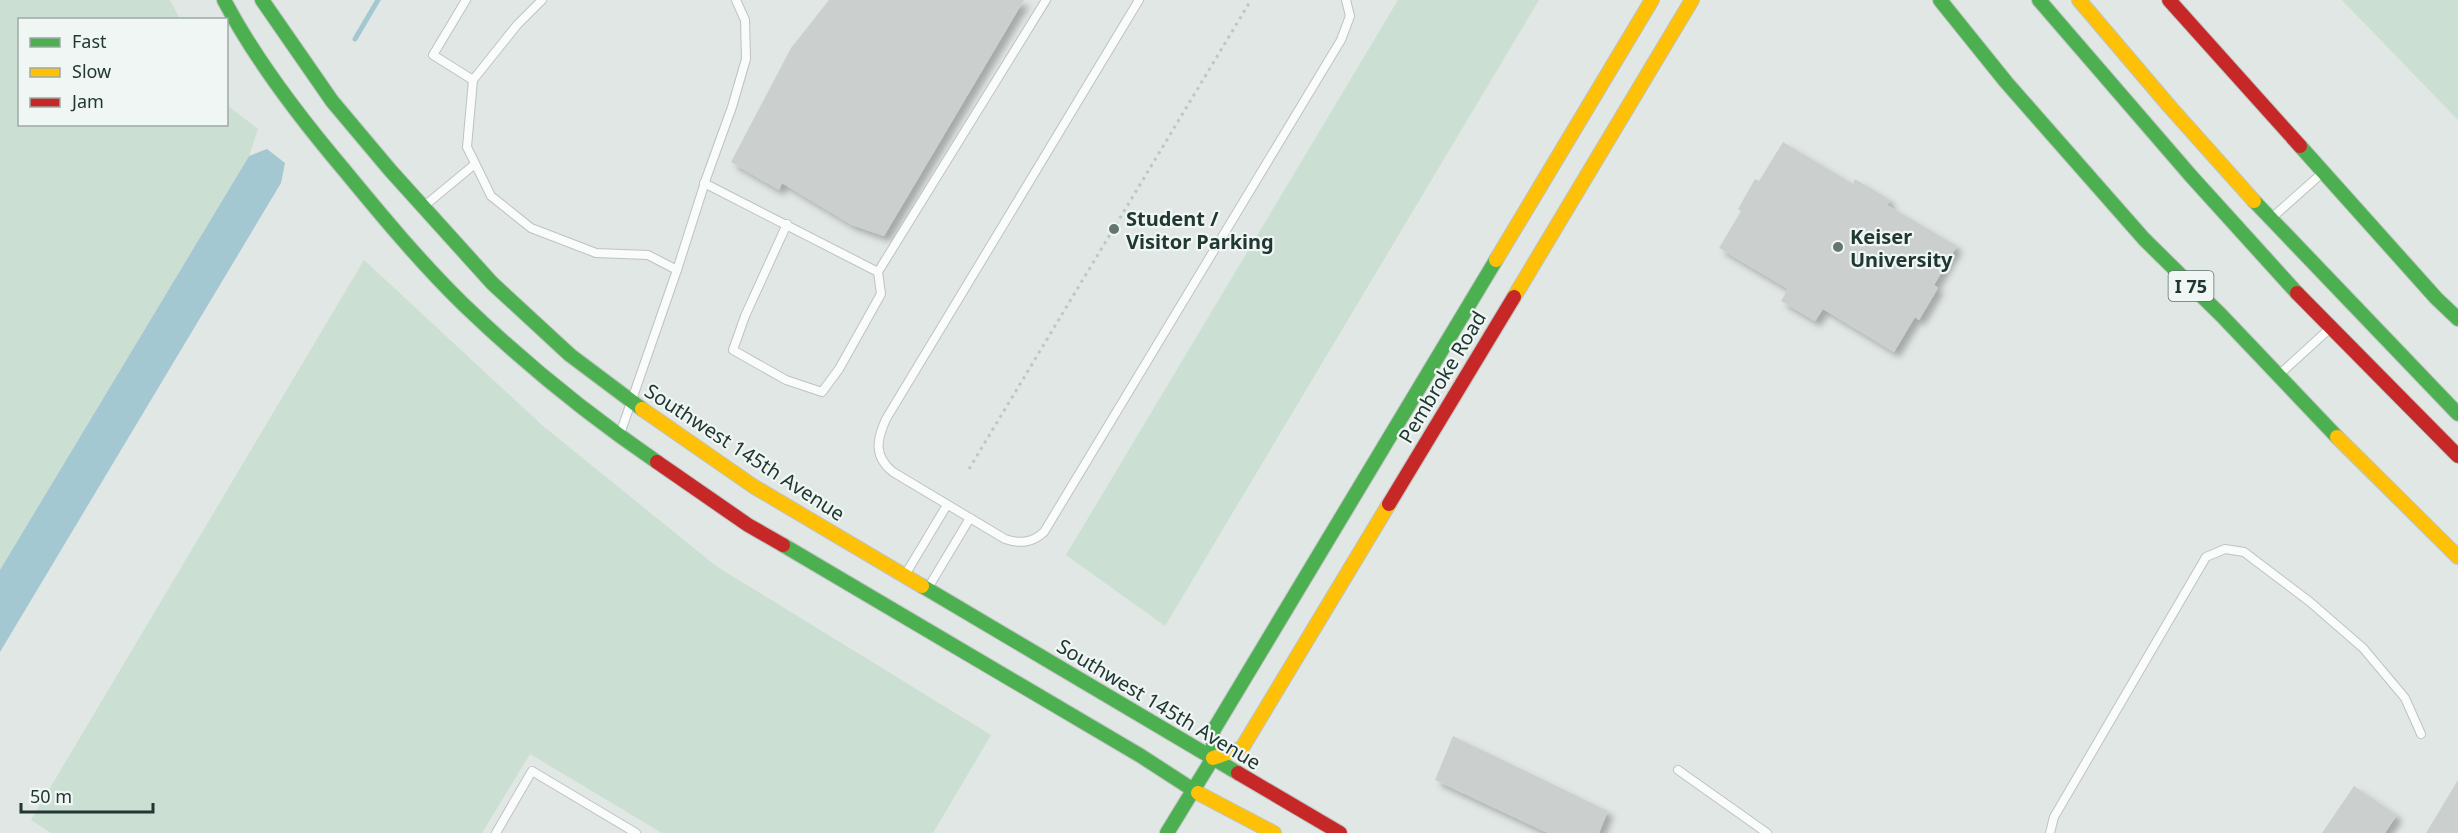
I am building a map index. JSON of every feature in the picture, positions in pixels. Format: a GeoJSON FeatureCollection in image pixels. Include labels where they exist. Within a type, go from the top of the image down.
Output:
{"type":"FeatureCollection","features":[{"type":"Feature","properties":{"kind":"main road"},"geometry":{"type":"LineString","coordinates":[[224,0],[235,21],[303,120],[366,197],[462,303],[546,379],[619,436],[748,525],[1131,750],[1193,790],[1274,833]]}},
{"type":"Feature","properties":{"kind":"main road","name":"Southwest 145th Avenue"},"geometry":{"type":"LineString","coordinates":[[262,0],[332,101],[423,207],[492,283],[570,355],[632,402],[753,486],[1340,833]]}},
{"type":"Feature","properties":{"kind":"main road","name":"Pembroke Road"},"geometry":{"type":"LineString","coordinates":[[1167,833],[1213,758],[1214,731],[1220,720],[1652,0]]}},
{"type":"Feature","properties":{"kind":"main road","name":"Pembroke Road"},"geometry":{"type":"LineString","coordinates":[[1213,758],[1242,748],[1692,0]]}},
{"type":"Feature","properties":{"kind":"main road","name":"I 75"},"geometry":{"type":"LineString","coordinates":[[1940,0],[2006,82],[2144,239],[2458,557]]}},
{"type":"Feature","properties":{"kind":"main road"},"geometry":{"type":"LineString","coordinates":[[2039,0],[2160,142],[2331,328],[2458,456]]}},
{"type":"Feature","properties":{"kind":"main road"},"geometry":{"type":"LineString","coordinates":[[2079,0],[2186,125],[2353,308],[2458,414]]}},
{"type":"Feature","properties":{"kind":"main road"},"geometry":{"type":"LineString","coordinates":[[2169,0],[2458,319]]}},
{"type":"Feature","properties":{"kind":"lane"},"geometry":{"type":"LineString","coordinates":[[466,0],[433,55],[473,80]]}},
{"type":"Feature","properties":{"kind":"lane"},"geometry":{"type":"LineString","coordinates":[[619,436],[732,107],[746,59],[745,20],[736,0]]}},
{"type":"Feature","properties":{"kind":"lane"},"geometry":{"type":"LineString","coordinates":[[787,224],[745,316],[733,350],[786,380],[822,392],[839,369],[881,294],[878,272],[1046,0]]}},
{"type":"Feature","properties":{"kind":"lane"},"geometry":{"type":"LineString","coordinates":[[1139,0],[880,433],[878,452],[886,467],[1005,539],[1016,543],[1032,540],[1044,532],[1341,40],[1350,16],[1346,0]]}},
{"type":"Feature","properties":{"kind":"lane"},"geometry":{"type":"LineString","coordinates":[[540,1],[517,25],[473,80],[467,147],[491,196],[531,228],[596,253],[648,255],[677,270]]}},
{"type":"Feature","properties":{"kind":"lane"},"geometry":{"type":"LineString","coordinates":[[423,207],[475,164]]}},
{"type":"Feature","properties":{"kind":"lane"},"geometry":{"type":"LineString","coordinates":[[2271,218],[2324,172]]}},
{"type":"Feature","properties":{"kind":"lane"},"geometry":{"type":"LineString","coordinates":[[704,183],[878,272]]}},
{"type":"Feature","properties":{"kind":"lane"},"geometry":{"type":"LineString","coordinates":[[2278,376],[2331,328]]}},
{"type":"Feature","properties":{"kind":"lane"},"geometry":{"type":"LineString","coordinates":[[905,576],[947,505]]}},
{"type":"Feature","properties":{"kind":"lane"},"geometry":{"type":"LineString","coordinates":[[927,589],[970,518]]}},
{"type":"Feature","properties":{"kind":"lane"},"geometry":{"type":"LineString","coordinates":[[2050,833],[2054,817],[2206,557],[2225,549],[2244,552],[2310,602],[2363,648],[2405,698],[2421,734]]}},
{"type":"Feature","properties":{"kind":"lane"},"geometry":{"type":"LineString","coordinates":[[1678,770],[1767,833]]}},
{"type":"Feature","properties":{"kind":"lane"},"geometry":{"type":"LineString","coordinates":[[496,833],[532,771],[636,833]]}},
{"type":"Feature","properties":{"kind":"path"},"geometry":{"type":"LineString","coordinates":[[969,469],[1251,0]]}},
{"type":"Feature","properties":{"kind":"green space"},"geometry":{"type":"Polygon","coordinates":[[[0,0],[170,0],[179,18],[18,18],[18,126],[228,126],[228,106],[258,129],[249,156],[0,570],[0,0]]]}},
{"type":"Feature","properties":{"kind":"green space"},"geometry":{"type":"Polygon","coordinates":[[[1398,0],[1539,0],[1165,626],[1066,555],[1398,0]]]}},
{"type":"Feature","properties":{"kind":"green space"},"geometry":{"type":"Polygon","coordinates":[[[2342,0],[2458,0],[2458,120],[2342,0]]]}},
{"type":"Feature","properties":{"kind":"green space"},"geometry":{"type":"Polygon","coordinates":[[[364,260],[543,426],[716,566],[991,735],[933,833],[662,833],[530,754],[482,833],[51,833],[31,820],[364,260]]]}},
{"type":"Feature","properties":{"kind":"water"},"geometry":{"type":"Polygon","coordinates":[[[267,149],[285,163],[281,183],[0,652],[0,570],[249,156],[267,149]]]}},
{"type":"Feature","properties":{"kind":"building"},"geometry":{"type":"Polygon","coordinates":[[[829,0],[1024,0],[884,236],[852,225],[782,183],[779,190],[731,162],[791,48],[829,0]]]}},
{"type":"Feature","properties":{"kind":"building","name":"Keiser University"},"geometry":{"type":"Polygon","coordinates":[[[1783,142],[1853,184],[1855,179],[1890,200],[1887,205],[1957,246],[1934,285],[1938,288],[1919,320],[1915,317],[1894,352],[1823,309],[1815,321],[1781,301],[1788,289],[1719,248],[1741,211],[1738,209],[1755,179],[1759,181],[1783,142]]]}},
{"type":"Feature","properties":{"kind":"building"},"geometry":{"type":"Polygon","coordinates":[[[1453,736],[1608,811],[1599,833],[1548,833],[1435,780],[1453,736]]]}},
{"type":"Feature","properties":{"kind":"building"},"geometry":{"type":"Polygon","coordinates":[[[2458,780],[2458,833],[2426,833],[2458,780]]]}},
{"type":"Feature","properties":{"kind":"building"},"geometry":{"type":"Polygon","coordinates":[[[2354,786],[2397,815],[2385,833],[2322,833],[2354,786]]]}},
{"type":"Feature","properties":{"kind":"waterway"},"geometry":{"type":"LineString","coordinates":[[355,39],[378,0]]}},
{"type":"Feature","properties":{"kind":"traffic: fast"},"geometry":{"type":"LineString","coordinates":[[224,0],[264,67],[295,110],[432,272],[486,326],[533,367],[581,407],[657,462]]}},
{"type":"Feature","properties":{"kind":"traffic: fast"},"geometry":{"type":"LineString","coordinates":[[262,0],[332,101],[390,170],[492,283],[570,355],[642,409]]}},
{"type":"Feature","properties":{"kind":"traffic: fast"},"geometry":{"type":"LineString","coordinates":[[1940,0],[2006,82],[2144,239],[2222,316],[2337,437]]}},
{"type":"Feature","properties":{"kind":"traffic: fast"},"geometry":{"type":"LineString","coordinates":[[2039,0],[2191,176],[2297,293]]}},
{"type":"Feature","properties":{"kind":"traffic: fast"},"geometry":{"type":"LineString","coordinates":[[2300,146],[2436,298],[2458,319]]}},
{"type":"Feature","properties":{"kind":"traffic: fast"},"geometry":{"type":"LineString","coordinates":[[2254,201],[2458,414]]}},
{"type":"Feature","properties":{"kind":"traffic: fast"},"geometry":{"type":"LineString","coordinates":[[1167,833],[1213,758],[1213,731],[1496,260]]}},
{"type":"Feature","properties":{"kind":"traffic: fast"},"geometry":{"type":"LineString","coordinates":[[783,545],[1141,756],[1198,793]]}},
{"type":"Feature","properties":{"kind":"traffic: fast"},"geometry":{"type":"LineString","coordinates":[[922,586],[1238,773]]}},
{"type":"Feature","properties":{"kind":"traffic: slow"},"geometry":{"type":"LineString","coordinates":[[1496,260],[1652,0]]}},
{"type":"Feature","properties":{"kind":"traffic: slow"},"geometry":{"type":"LineString","coordinates":[[1514,297],[1692,0]]}},
{"type":"Feature","properties":{"kind":"traffic: slow"},"geometry":{"type":"LineString","coordinates":[[2079,0],[2254,201]]}},
{"type":"Feature","properties":{"kind":"traffic: slow"},"geometry":{"type":"LineString","coordinates":[[642,409],[753,486],[922,586]]}},
{"type":"Feature","properties":{"kind":"traffic: slow"},"geometry":{"type":"LineString","coordinates":[[2337,437],[2458,557]]}},
{"type":"Feature","properties":{"kind":"traffic: slow"},"geometry":{"type":"LineString","coordinates":[[1213,758],[1242,748],[1389,504]]}},
{"type":"Feature","properties":{"kind":"traffic: slow"},"geometry":{"type":"LineString","coordinates":[[1198,793],[1274,833]]}},
{"type":"Feature","properties":{"kind":"traffic: jam"},"geometry":{"type":"LineString","coordinates":[[2169,0],[2300,146]]}},
{"type":"Feature","properties":{"kind":"traffic: jam"},"geometry":{"type":"LineString","coordinates":[[2297,293],[2458,456]]}},
{"type":"Feature","properties":{"kind":"traffic: jam"},"geometry":{"type":"LineString","coordinates":[[1389,504],[1514,297]]}},
{"type":"Feature","properties":{"kind":"traffic: jam"},"geometry":{"type":"LineString","coordinates":[[657,462],[748,525],[783,545]]}},
{"type":"Feature","properties":{"kind":"traffic: jam"},"geometry":{"type":"LineString","coordinates":[[1238,773],[1340,833]]}},
{"type":"Feature","properties":{"kind":"place","name":"Student / Visitor Parking"},"geometry":{"type":"Point","coordinates":[1114,229]}},
{"type":"Feature","properties":{"kind":"place","name":"Keiser University"},"geometry":{"type":"Point","coordinates":[1838,247]}}]}
